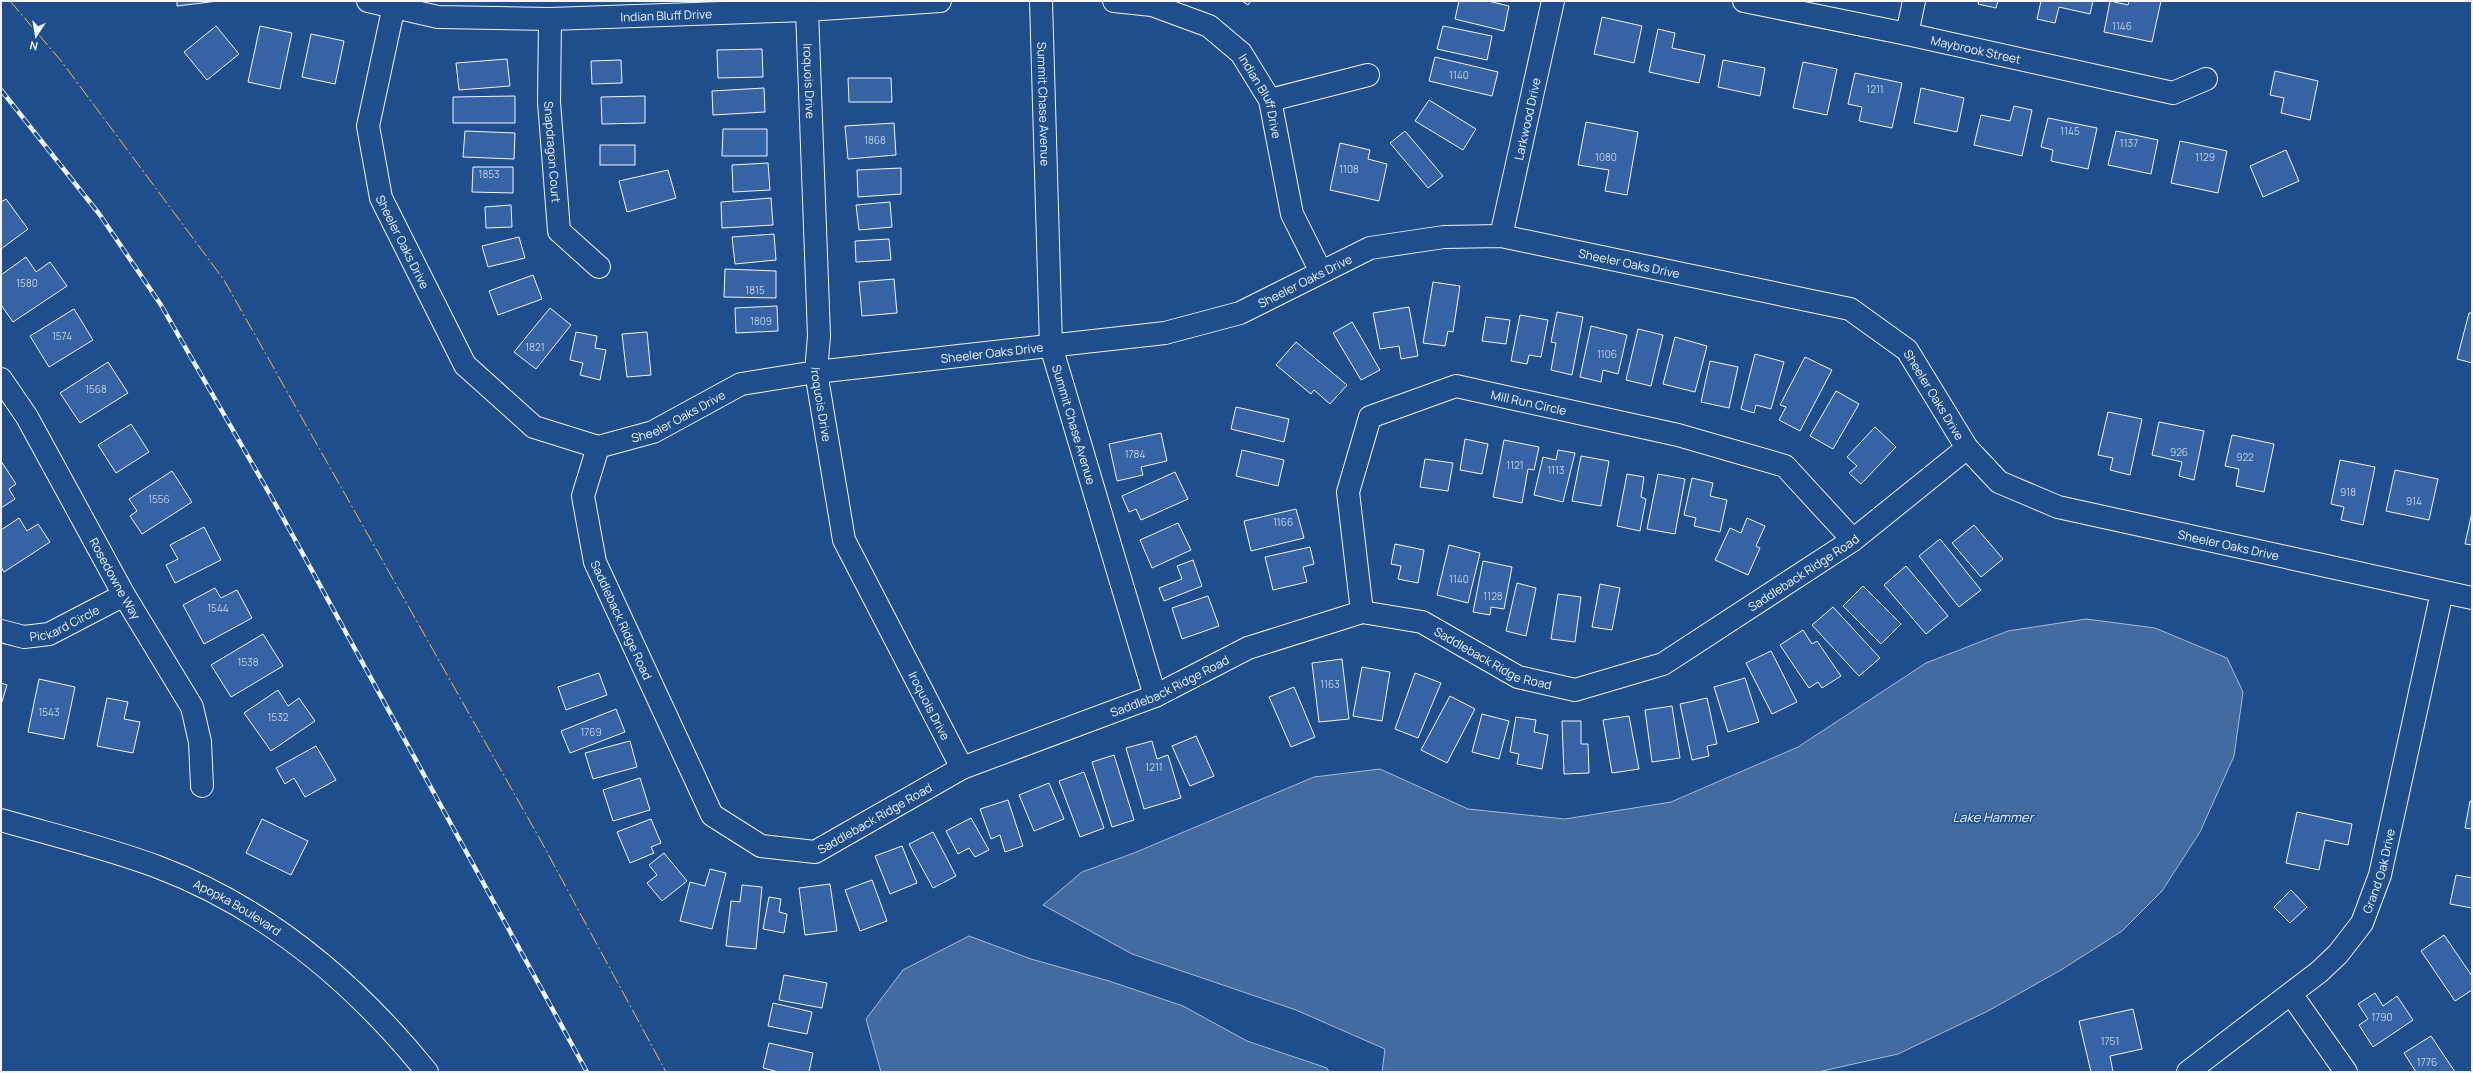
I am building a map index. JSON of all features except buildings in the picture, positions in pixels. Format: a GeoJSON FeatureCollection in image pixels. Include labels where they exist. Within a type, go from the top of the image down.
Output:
{"type":"FeatureCollection","features":[{"type":"Feature","properties":{"kind":"street","name":"Indian Bluff Drive"},"geometry":{"type":"LineString","coordinates":[[368,1],[394,3],[438,17],[550,19],[807,10],[940,1]]}},
{"type":"Feature","properties":{"kind":"street","name":"Summit Chase Avenue"},"geometry":{"type":"LineString","coordinates":[[1042,1],[1051,346],[1155,696]]}},
{"type":"Feature","properties":{"kind":"street","name":"Indian Bluff Drive"},"geometry":{"type":"LineString","coordinates":[[1114,1],[1152,5],[1209,26],[1241,52],[1270,100],[1292,214],[1320,272]]}},
{"type":"Feature","properties":{"kind":"street","name":"Larkwood Drive"},"geometry":{"type":"LineString","coordinates":[[1501,236],[1553,1]]}},
{"type":"Feature","properties":{"kind":"street","name":"Maybrook Street"},"geometry":{"type":"LineString","coordinates":[[1744,1],[1907,34],[2173,93],[2206,79]]}},
{"type":"Feature","properties":{"kind":"street"},"geometry":{"type":"LineString","coordinates":[[1907,34],[1914,1]]}},
{"type":"Feature","properties":{"kind":"street","name":"Sheeler Oaks Drive"},"geometry":{"type":"LineString","coordinates":[[394,3],[368,126],[381,198],[465,365],[534,427],[598,447],[653,432],[741,384],[816,372],[1165,333],[1240,314],[1320,272],[1370,248],[1444,237],[1501,236],[1850,310],[1908,350],[1967,448],[1999,482],[2058,507],[2472,598]]}},
{"type":"Feature","properties":{"kind":"street","name":"Iroquois Drive"},"geometry":{"type":"LineString","coordinates":[[807,10],[819,336],[816,372],[844,540],[962,768]]}},
{"type":"Feature","properties":{"kind":"street","name":"Snapdragon Court"},"geometry":{"type":"LineString","coordinates":[[550,19],[549,102],[559,231],[599,267]]}},
{"type":"Feature","properties":{"kind":"street"},"geometry":{"type":"LineString","coordinates":[[1270,100],[1368,75]]}},
{"type":"Feature","properties":{"kind":"street","name":"Rosedowne Way"},"geometry":{"type":"LineString","coordinates":[[1,379],[27,417],[124,595],[192,707],[200,742],[202,786]]}},
{"type":"Feature","properties":{"kind":"street","name":"Mill Run Circle"},"geometry":{"type":"LineString","coordinates":[[1362,612],[1348,492],[1370,416],[1456,386],[1678,435],[1785,466],[1853,540]]}},
{"type":"Feature","properties":{"kind":"street","name":"Saddleback Ridge Road"},"geometry":{"type":"LineString","coordinates":[[598,447],[583,496],[594,562],[712,815],[761,846],[814,852],[962,768],[1155,696],[1248,648],[1362,612],[1422,622],[1518,677],[1575,690],[1663,664],[1853,540],[1967,448]]}},
{"type":"Feature","properties":{"kind":"street","name":"Grand Oak Drive"},"geometry":{"type":"LineString","coordinates":[[2188,1072],[2291,994],[2338,954],[2362,923],[2380,875],[2442,592]]}},
{"type":"Feature","properties":{"kind":"street","name":"Pickard Circle"},"geometry":{"type":"LineString","coordinates":[[1,632],[24,637],[49,634],[124,595]]}},
{"type":"Feature","properties":{"kind":"street","name":"Apopka Boulevard"},"geometry":{"type":"LineString","coordinates":[[1,820],[158,867],[194,883],[254,916],[288,938],[341,979],[371,1008],[427,1072]]}},
{"type":"Feature","properties":{"kind":"street"},"geometry":{"type":"LineString","coordinates":[[2291,994],[2346,1072]]}},
{"type":"Feature","properties":{"kind":"water","name":"Lake Hammer"},"geometry":{"type":"Polygon","coordinates":[[[2086,619],[2155,628],[2227,658],[2243,692],[2234,756],[2200,832],[2162,891],[2122,931],[2061,970],[1988,1011],[1898,1054],[1818,1072],[1382,1072],[1385,1049],[1296,1010],[1132,954],[1043,905],[1082,872],[1134,853],[1314,777],[1380,769],[1468,809],[1565,819],[1671,802],[1798,747],[1926,663],[2008,631],[2086,619]]]}},
{"type":"Feature","properties":{"kind":"water"},"geometry":{"type":"Polygon","coordinates":[[[969,936],[1031,959],[1109,981],[1183,1006],[1247,1041],[1327,1068],[1329,1072],[881,1072],[866,1019],[903,970],[969,936]]]}},
{"type":"Feature","properties":{"kind":"railway"},"geometry":{"type":"LineString","coordinates":[[1,90],[100,215],[161,305],[276,505],[587,1072]]}},
{"type":"Feature","properties":{"kind":"power"},"geometry":{"type":"LineString","coordinates":[[10,1],[62,62],[224,280],[541,841],[666,1072]]}}]}
